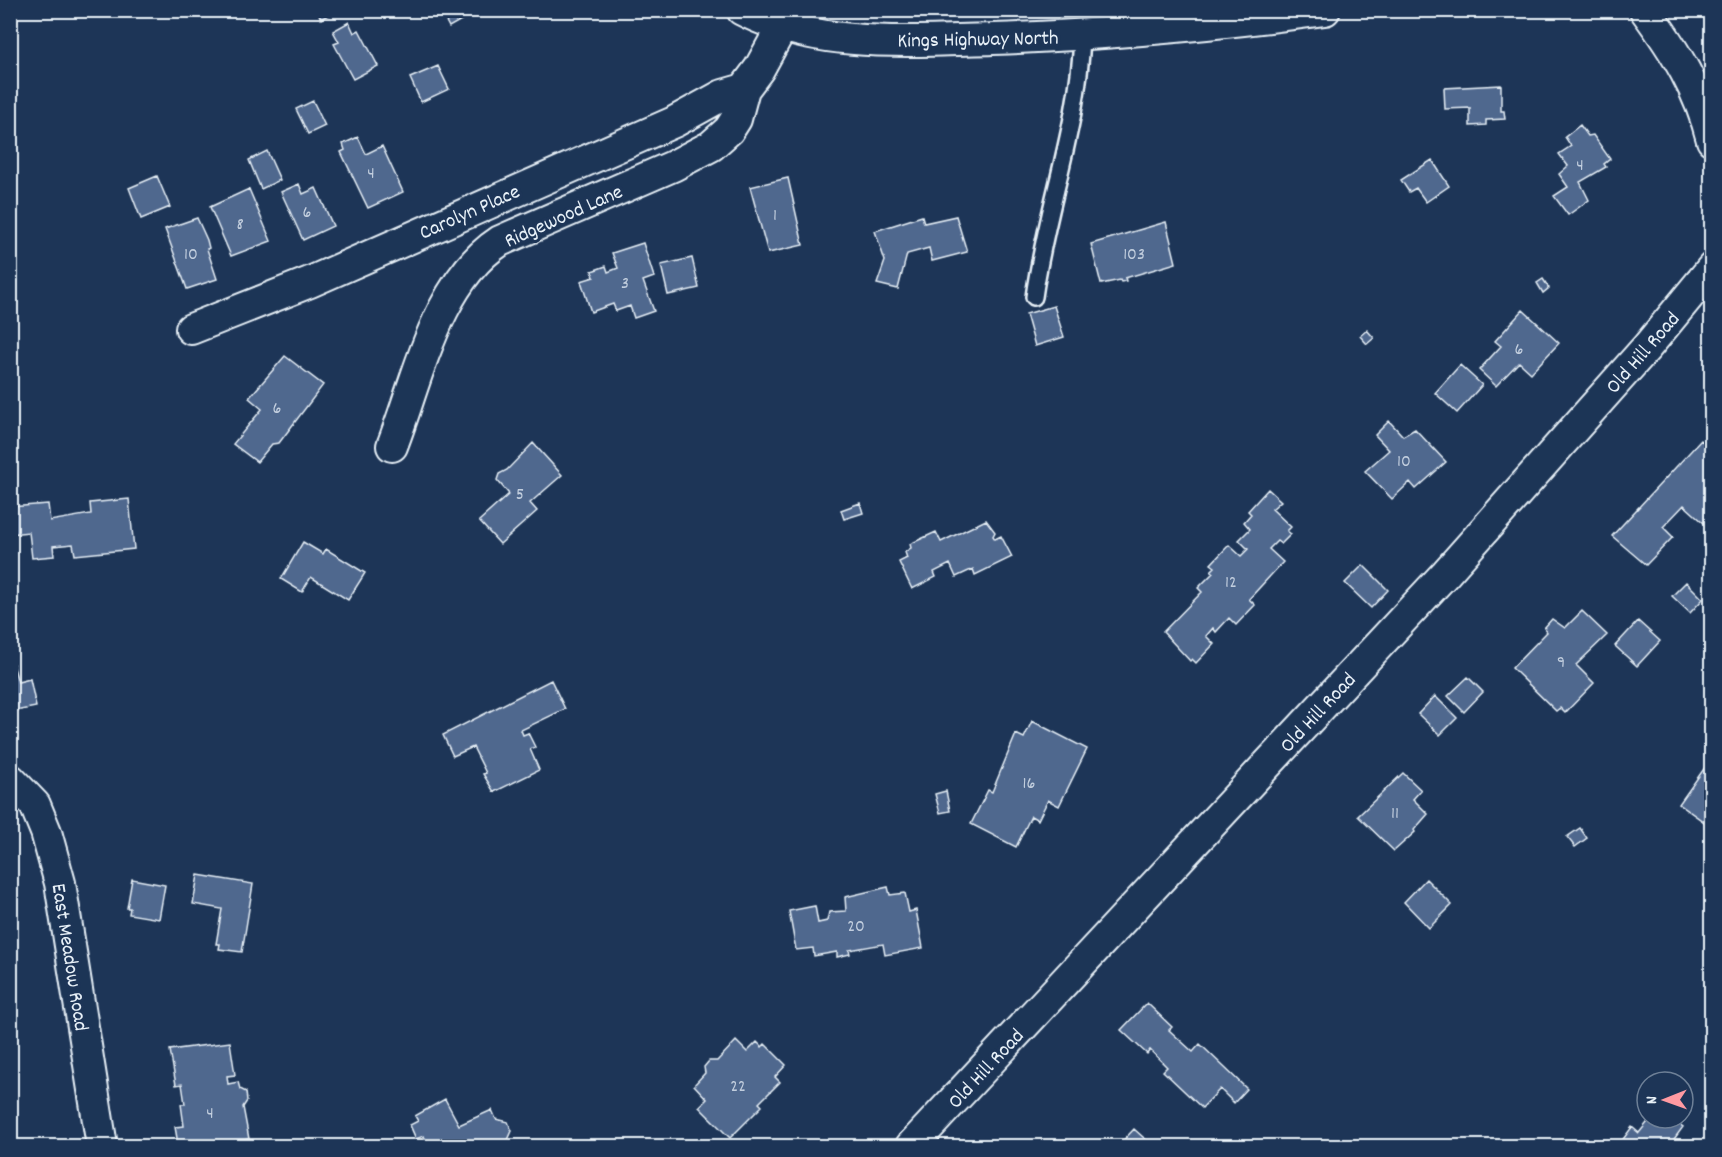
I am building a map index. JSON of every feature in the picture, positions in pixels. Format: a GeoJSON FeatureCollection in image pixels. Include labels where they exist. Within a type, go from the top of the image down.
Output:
{"type":"FeatureCollection","features":[{"type":"Feature","properties":{"kind":"street","name":"Kings Highway North"},"geometry":{"type":"LineString","coordinates":[[742,10],[782,27],[844,37],[906,40],[1082,36],[1325,10]]}},
{"type":"Feature","properties":{"kind":"street"},"geometry":{"type":"LineString","coordinates":[[1645,10],[1677,54],[1706,118],[1712,141]]}},
{"type":"Feature","properties":{"kind":"street","name":"Ridgewood Lane"},"geometry":{"type":"LineString","coordinates":[[392,447],[442,312],[457,284],[476,260],[500,241],[694,157],[729,130],[736,119],[744,90],[782,27]]}},
{"type":"Feature","properties":{"kind":"street","name":"Carolyn Place"},"geometry":{"type":"LineString","coordinates":[[191,330],[330,273],[674,122],[723,95],[744,90]]}},
{"type":"Feature","properties":{"kind":"street","name":"Old Hill Road"},"geometry":{"type":"LineString","coordinates":[[912,1146],[1446,573],[1640,355],[1712,268]]}},
{"type":"Feature","properties":{"kind":"street","name":"East Meadow Road"},"geometry":{"type":"LineString","coordinates":[[10,779],[35,805],[60,883],[102,1146]]}},
{"type":"Feature","properties":{"kind":"lane"},"geometry":{"type":"LineString","coordinates":[[1034,297],[1039,260],[1081,76],[1082,36]]}},
{"type":"Feature","properties":{"kind":"building"},"geometry":{"type":"Polygon","coordinates":[[[317,10],[337,10],[321,19],[317,10]]]}},
{"type":"Feature","properties":{"kind":"building"},"geometry":{"type":"Polygon","coordinates":[[[440,10],[479,10],[449,27],[440,10]]]}},
{"type":"Feature","properties":{"kind":"building"},"geometry":{"type":"Polygon","coordinates":[[[349,22],[354,33],[359,30],[378,66],[353,79],[334,44],[339,42],[333,31],[349,22]]]}},
{"type":"Feature","properties":{"kind":"building"},"geometry":{"type":"Polygon","coordinates":[[[438,66],[449,89],[421,102],[410,78],[438,66]]]}},
{"type":"Feature","properties":{"kind":"building"},"geometry":{"type":"Polygon","coordinates":[[[1501,85],[1501,111],[1504,111],[1505,119],[1486,120],[1486,125],[1470,126],[1470,108],[1445,109],[1444,88],[1501,85]]]}},
{"type":"Feature","properties":{"kind":"building"},"geometry":{"type":"Polygon","coordinates":[[[313,101],[325,126],[308,134],[296,109],[313,101]]]}},
{"type":"Feature","properties":{"kind":"building"},"geometry":{"type":"Polygon","coordinates":[[[1580,125],[1588,136],[1593,135],[1610,159],[1604,164],[1606,167],[1580,182],[1589,200],[1568,215],[1554,196],[1568,187],[1559,174],[1568,166],[1559,154],[1571,146],[1565,137],[1580,125]]]}},
{"type":"Feature","properties":{"kind":"building"},"geometry":{"type":"Polygon","coordinates":[[[358,137],[366,154],[382,146],[403,192],[368,208],[341,152],[345,150],[343,144],[358,137]]]}},
{"type":"Feature","properties":{"kind":"building"},"geometry":{"type":"Polygon","coordinates":[[[267,151],[280,180],[261,189],[249,160],[267,151]]]}},
{"type":"Feature","properties":{"kind":"building"},"geometry":{"type":"Polygon","coordinates":[[[1432,160],[1449,186],[1426,202],[1416,188],[1409,192],[1401,180],[1432,160]]]}},
{"type":"Feature","properties":{"kind":"building"},"geometry":{"type":"Polygon","coordinates":[[[157,176],[170,207],[141,219],[129,188],[157,176]]]}},
{"type":"Feature","properties":{"kind":"building"},"geometry":{"type":"Polygon","coordinates":[[[788,178],[803,245],[768,253],[750,187],[788,178]]]}},
{"type":"Feature","properties":{"kind":"building"},"geometry":{"type":"Polygon","coordinates":[[[299,184],[303,194],[316,188],[333,226],[303,240],[281,192],[299,184]]]}},
{"type":"Feature","properties":{"kind":"building"},"geometry":{"type":"Polygon","coordinates":[[[249,189],[271,241],[231,256],[210,207],[249,189]]]}},
{"type":"Feature","properties":{"kind":"building"},"geometry":{"type":"Polygon","coordinates":[[[922,216],[924,223],[956,216],[967,252],[932,261],[929,248],[907,254],[898,289],[877,284],[885,261],[875,231],[922,216]]]}},
{"type":"Feature","properties":{"kind":"building"},"geometry":{"type":"Polygon","coordinates":[[[197,218],[207,240],[209,248],[207,249],[217,279],[187,289],[165,229],[197,218]]]}},
{"type":"Feature","properties":{"kind":"building"},"geometry":{"type":"Polygon","coordinates":[[[1166,222],[1176,263],[1125,278],[1126,281],[1101,284],[1091,244],[1166,222]]]}},
{"type":"Feature","properties":{"kind":"building"},"geometry":{"type":"Polygon","coordinates":[[[643,243],[654,277],[643,281],[654,311],[634,318],[630,306],[616,311],[613,304],[591,312],[581,281],[594,277],[592,271],[606,266],[608,272],[618,268],[612,253],[643,243]]]}},
{"type":"Feature","properties":{"kind":"building"},"geometry":{"type":"Polygon","coordinates":[[[692,258],[699,288],[668,295],[661,265],[692,258]]]}},
{"type":"Feature","properties":{"kind":"building"},"geometry":{"type":"Polygon","coordinates":[[[1543,279],[1549,288],[1543,293],[1537,283],[1543,279]]]}},
{"type":"Feature","properties":{"kind":"building"},"geometry":{"type":"Polygon","coordinates":[[[1054,306],[1064,337],[1035,346],[1026,314],[1054,306]]]}},
{"type":"Feature","properties":{"kind":"building"},"geometry":{"type":"Polygon","coordinates":[[[1523,310],[1559,343],[1531,373],[1519,362],[1496,386],[1479,370],[1501,346],[1495,341],[1523,310]]]}},
{"type":"Feature","properties":{"kind":"building"},"geometry":{"type":"Polygon","coordinates":[[[1367,330],[1374,338],[1367,344],[1360,336],[1367,330]]]}},
{"type":"Feature","properties":{"kind":"building"},"geometry":{"type":"Polygon","coordinates":[[[285,356],[323,385],[279,443],[272,444],[257,462],[233,444],[262,409],[249,398],[285,356]]]}},
{"type":"Feature","properties":{"kind":"building"},"geometry":{"type":"Polygon","coordinates":[[[1460,365],[1482,385],[1457,413],[1435,393],[1460,365]]]}},
{"type":"Feature","properties":{"kind":"building"},"geometry":{"type":"Polygon","coordinates":[[[1389,421],[1403,436],[1415,429],[1446,462],[1416,489],[1410,482],[1392,499],[1365,471],[1389,450],[1375,435],[1389,421]]]}},
{"type":"Feature","properties":{"kind":"building"},"geometry":{"type":"Polygon","coordinates":[[[1701,440],[1712,450],[1712,477],[1705,484],[1712,490],[1712,515],[1704,523],[1684,505],[1663,527],[1673,537],[1646,565],[1612,536],[1701,440]]]}},
{"type":"Feature","properties":{"kind":"building"},"geometry":{"type":"Polygon","coordinates":[[[533,443],[562,475],[530,503],[537,511],[500,544],[479,521],[509,494],[497,480],[499,474],[507,470],[533,443]]]}},
{"type":"Feature","properties":{"kind":"building"},"geometry":{"type":"Polygon","coordinates":[[[1268,489],[1281,501],[1272,509],[1291,527],[1287,531],[1291,534],[1281,544],[1277,541],[1269,549],[1283,562],[1249,599],[1255,605],[1236,625],[1229,618],[1216,632],[1213,628],[1206,636],[1214,644],[1196,663],[1192,659],[1190,661],[1163,632],[1202,592],[1198,588],[1213,573],[1211,571],[1215,567],[1211,564],[1229,545],[1241,556],[1248,549],[1239,540],[1250,529],[1244,522],[1251,514],[1248,511],[1268,489]]]}},
{"type":"Feature","properties":{"kind":"building"},"geometry":{"type":"Polygon","coordinates":[[[129,499],[134,549],[75,555],[73,544],[53,546],[54,556],[32,558],[29,532],[10,534],[10,507],[48,504],[50,521],[91,514],[90,503],[129,499]]]}},
{"type":"Feature","properties":{"kind":"building"},"geometry":{"type":"Polygon","coordinates":[[[860,503],[863,513],[844,519],[841,510],[860,503]]]}},
{"type":"Feature","properties":{"kind":"building"},"geometry":{"type":"Polygon","coordinates":[[[986,520],[995,532],[993,536],[995,539],[1001,536],[1012,557],[975,575],[973,569],[956,577],[950,564],[934,572],[936,577],[912,589],[899,562],[907,558],[905,552],[911,548],[910,544],[936,532],[941,542],[986,520]]]}},
{"type":"Feature","properties":{"kind":"building"},"geometry":{"type":"Polygon","coordinates":[[[303,542],[323,554],[326,549],[365,573],[348,600],[311,577],[302,592],[281,579],[303,542]]]}},
{"type":"Feature","properties":{"kind":"building"},"geometry":{"type":"Polygon","coordinates":[[[1363,565],[1388,590],[1371,608],[1345,583],[1363,565]]]}},
{"type":"Feature","properties":{"kind":"building"},"geometry":{"type":"Polygon","coordinates":[[[1686,582],[1703,599],[1690,613],[1672,596],[1686,582]]]}},
{"type":"Feature","properties":{"kind":"building"},"geometry":{"type":"Polygon","coordinates":[[[1582,611],[1607,635],[1576,665],[1594,683],[1565,713],[1560,708],[1556,711],[1512,668],[1547,632],[1544,628],[1552,619],[1565,628],[1582,611]]]}},
{"type":"Feature","properties":{"kind":"building"},"geometry":{"type":"Polygon","coordinates":[[[1638,621],[1660,641],[1637,666],[1615,646],[1638,621]]]}},
{"type":"Feature","properties":{"kind":"building"},"geometry":{"type":"Polygon","coordinates":[[[10,664],[13,664],[18,682],[30,679],[36,707],[10,712],[10,664]]]}},
{"type":"Feature","properties":{"kind":"building"},"geometry":{"type":"Polygon","coordinates":[[[1468,677],[1483,692],[1464,712],[1448,696],[1468,677]]]}},
{"type":"Feature","properties":{"kind":"building"},"geometry":{"type":"Polygon","coordinates":[[[551,680],[565,709],[521,730],[523,735],[528,733],[535,747],[530,749],[539,770],[494,792],[483,774],[486,773],[473,747],[453,756],[443,735],[551,680]]]}},
{"type":"Feature","properties":{"kind":"building"},"geometry":{"type":"Polygon","coordinates":[[[1435,696],[1457,718],[1440,735],[1418,714],[1435,696]]]}},
{"type":"Feature","properties":{"kind":"building"},"geometry":{"type":"Polygon","coordinates":[[[1032,721],[1087,749],[1059,806],[1048,800],[1038,820],[1031,816],[1016,847],[971,824],[988,790],[992,792],[1016,734],[1024,738],[1032,721]]]}},
{"type":"Feature","properties":{"kind":"building"},"geometry":{"type":"Polygon","coordinates":[[[1706,766],[1712,770],[1710,826],[1679,804],[1706,766]]]}},
{"type":"Feature","properties":{"kind":"building"},"geometry":{"type":"Polygon","coordinates":[[[1403,773],[1421,790],[1413,799],[1428,814],[1414,830],[1415,832],[1394,851],[1358,816],[1403,773]]]}},
{"type":"Feature","properties":{"kind":"building"},"geometry":{"type":"Polygon","coordinates":[[[946,791],[950,811],[940,813],[935,794],[946,791]]]}},
{"type":"Feature","properties":{"kind":"building"},"geometry":{"type":"Polygon","coordinates":[[[1580,828],[1587,838],[1575,847],[1567,837],[1580,828]]]}},
{"type":"Feature","properties":{"kind":"building"},"geometry":{"type":"Polygon","coordinates":[[[198,875],[253,884],[242,952],[219,949],[220,944],[216,944],[222,909],[193,904],[198,875]]]}},
{"type":"Feature","properties":{"kind":"building"},"geometry":{"type":"Polygon","coordinates":[[[132,879],[165,885],[159,919],[129,914],[130,908],[127,908],[132,879]]]}},
{"type":"Feature","properties":{"kind":"building"},"geometry":{"type":"Polygon","coordinates":[[[1426,879],[1452,905],[1429,928],[1404,902],[1426,879]]]}},
{"type":"Feature","properties":{"kind":"building"},"geometry":{"type":"Polygon","coordinates":[[[888,887],[890,895],[905,893],[909,912],[916,910],[923,948],[885,955],[883,944],[849,950],[850,954],[837,957],[837,952],[814,956],[813,948],[796,950],[789,911],[815,906],[818,923],[827,921],[829,912],[846,911],[845,897],[888,887]]]}},
{"type":"Feature","properties":{"kind":"building"},"geometry":{"type":"Polygon","coordinates":[[[1147,1003],[1172,1027],[1169,1030],[1193,1052],[1200,1044],[1247,1089],[1234,1103],[1220,1089],[1202,1108],[1163,1071],[1167,1067],[1150,1050],[1147,1054],[1121,1030],[1147,1003]]]}},
{"type":"Feature","properties":{"kind":"building"},"geometry":{"type":"Polygon","coordinates":[[[736,1041],[747,1052],[757,1042],[762,1047],[765,1044],[786,1065],[775,1077],[780,1082],[759,1103],[762,1106],[730,1138],[699,1107],[707,1099],[694,1085],[705,1073],[704,1067],[709,1061],[717,1061],[736,1041]]]}},
{"type":"Feature","properties":{"kind":"building"},"geometry":{"type":"Polygon","coordinates":[[[230,1042],[235,1075],[227,1076],[228,1084],[238,1082],[240,1089],[246,1092],[247,1101],[243,1107],[249,1139],[237,1141],[238,1146],[178,1144],[175,1127],[184,1126],[181,1104],[185,1104],[182,1084],[176,1085],[170,1050],[230,1042]]]}},
{"type":"Feature","properties":{"kind":"building"},"geometry":{"type":"Polygon","coordinates":[[[445,1099],[459,1125],[492,1110],[496,1119],[508,1122],[512,1131],[508,1140],[498,1146],[428,1146],[424,1136],[416,1139],[410,1125],[418,1121],[415,1116],[445,1099]]]}},
{"type":"Feature","properties":{"kind":"building"},"geometry":{"type":"Polygon","coordinates":[[[1632,1127],[1639,1133],[1641,1130],[1681,1130],[1669,1146],[1618,1146],[1632,1127]]]}},
{"type":"Feature","properties":{"kind":"building"},"geometry":{"type":"Polygon","coordinates":[[[1134,1129],[1153,1146],[1118,1146],[1134,1129]]]}}]}
